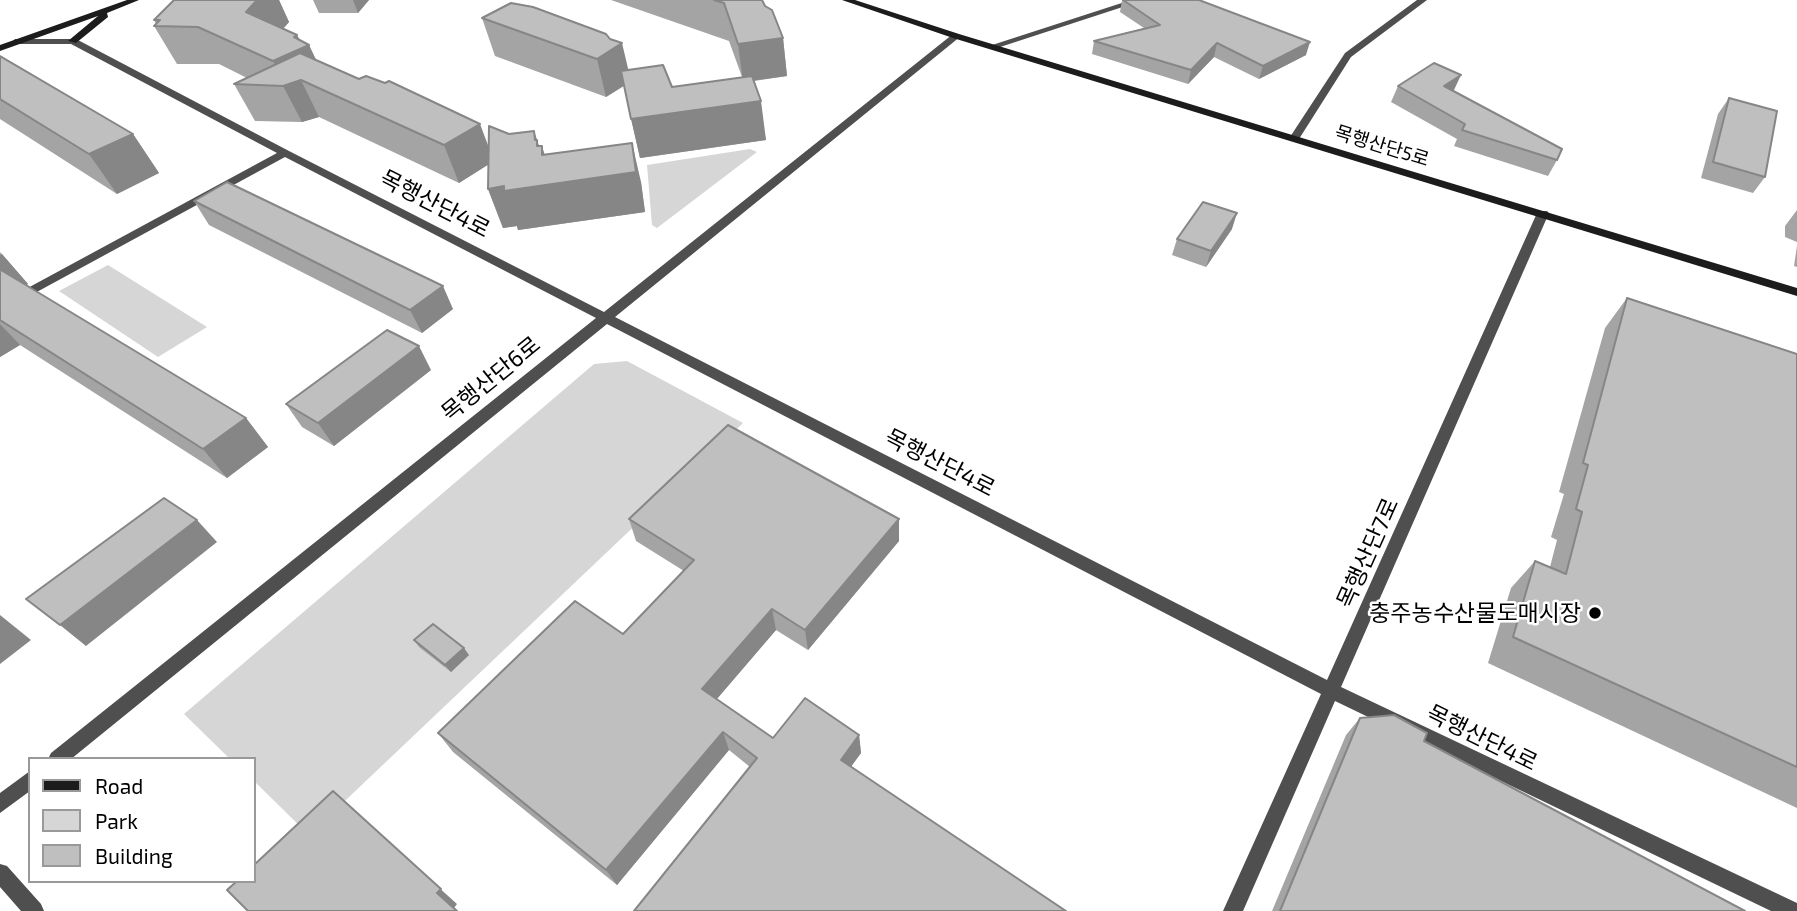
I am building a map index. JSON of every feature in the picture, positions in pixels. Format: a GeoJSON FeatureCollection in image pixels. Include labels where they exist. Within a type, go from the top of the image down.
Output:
{"type":"FeatureCollection","features":[{"type":"Feature","properties":{"kind":"street"},"geometry":{"type":"LineString","coordinates":[[0,48],[135,0]]}},
{"type":"Feature","properties":{"kind":"street","name":"목행산단5로"},"geometry":{"type":"LineString","coordinates":[[846,0],[991,47],[1295,137],[1797,292]]}},
{"type":"Feature","properties":{"kind":"street"},"geometry":{"type":"LineString","coordinates":[[991,47],[1140,0]]}},
{"type":"Feature","properties":{"kind":"street"},"geometry":{"type":"LineString","coordinates":[[1400,0],[1419,3]]}},
{"type":"Feature","properties":{"kind":"street"},"geometry":{"type":"LineString","coordinates":[[1295,137],[1348,55],[1419,3]]}},
{"type":"Feature","properties":{"kind":"street"},"geometry":{"type":"LineString","coordinates":[[18,41],[73,41],[113,8]]}},
{"type":"Feature","properties":{"kind":"street","name":"목행산단6로"},"geometry":{"type":"LineString","coordinates":[[59,757],[956,36]]}},
{"type":"Feature","properties":{"kind":"street","name":"목행산단4로"},"geometry":{"type":"LineString","coordinates":[[73,41],[285,153],[1331,691],[1792,911]]}},
{"type":"Feature","properties":{"kind":"street"},"geometry":{"type":"LineString","coordinates":[[0,308],[285,153]]}},
{"type":"Feature","properties":{"kind":"street","name":"목행산단7로"},"geometry":{"type":"LineString","coordinates":[[1233,911],[1543,213]]}},
{"type":"Feature","properties":{"kind":"street"},"geometry":{"type":"LineString","coordinates":[[0,804],[28,782]]}},
{"type":"Feature","properties":{"kind":"street"},"geometry":{"type":"LineString","coordinates":[[0,873],[34,911]]}},
{"type":"Feature","properties":{"kind":"green space"},"geometry":{"type":"Polygon","coordinates":[[[750,149],[757,152],[657,228],[652,225],[647,165],[750,149]]]}},
{"type":"Feature","properties":{"kind":"green space"},"geometry":{"type":"Polygon","coordinates":[[[108,265],[207,327],[158,357],[59,291],[108,265]]]}},
{"type":"Feature","properties":{"kind":"green space"},"geometry":{"type":"Polygon","coordinates":[[[627,361],[743,423],[309,835],[256,783],[256,757],[228,757],[184,714],[594,364],[627,361]]]}},
{"type":"Feature","properties":{"kind":"building"},"geometry":{"type":"Polygon","coordinates":[[[174,0],[257,0],[246,12],[297,35],[294,37],[309,45],[273,61],[198,27],[154,26],[160,20],[154,20],[174,0]]]}},
{"type":"Feature","properties":{"kind":"building"},"geometry":{"type":"Polygon","coordinates":[[[714,0],[762,0],[765,6],[772,10],[783,38],[738,44],[724,3],[714,0]]]}},
{"type":"Feature","properties":{"kind":"building"},"geometry":{"type":"Polygon","coordinates":[[[1123,0],[1199,0],[1310,42],[1263,66],[1217,43],[1191,70],[1094,41],[1160,25],[1123,0]]]}},
{"type":"Feature","properties":{"kind":"building"},"geometry":{"type":"Polygon","coordinates":[[[511,3],[533,7],[606,34],[610,39],[622,43],[597,59],[482,18],[511,3]]]}},
{"type":"Feature","properties":{"kind":"building"},"geometry":{"type":"Polygon","coordinates":[[[300,53],[359,79],[366,76],[385,83],[389,81],[480,124],[444,145],[301,80],[283,86],[234,84],[300,53]]]}},
{"type":"Feature","properties":{"kind":"building"},"geometry":{"type":"Polygon","coordinates":[[[0,56],[133,134],[89,154],[0,99],[0,56]]]}},
{"type":"Feature","properties":{"kind":"building"},"geometry":{"type":"Polygon","coordinates":[[[1434,63],[1461,75],[1444,86],[1562,149],[1557,160],[1462,130],[1465,124],[1398,86],[1434,63]]]}},
{"type":"Feature","properties":{"kind":"building"},"geometry":{"type":"Polygon","coordinates":[[[663,65],[672,87],[752,76],[761,101],[631,119],[621,71],[663,65]]]}},
{"type":"Feature","properties":{"kind":"building"},"geometry":{"type":"Polygon","coordinates":[[[1729,98],[1777,111],[1765,177],[1713,162],[1729,98]]]}},
{"type":"Feature","properties":{"kind":"building"},"geometry":{"type":"Polygon","coordinates":[[[489,126],[509,134],[534,131],[537,146],[542,146],[542,155],[632,143],[636,172],[504,191],[504,186],[488,189],[489,126]]]}},
{"type":"Feature","properties":{"kind":"building"},"geometry":{"type":"Polygon","coordinates":[[[227,182],[443,286],[410,310],[194,201],[227,182]]]}},
{"type":"Feature","properties":{"kind":"building"},"geometry":{"type":"Polygon","coordinates":[[[1203,202],[1237,213],[1211,251],[1177,239],[1203,202]]]}},
{"type":"Feature","properties":{"kind":"building"},"geometry":{"type":"Polygon","coordinates":[[[1,270],[246,418],[203,449],[0,320],[1,270]]]}},
{"type":"Feature","properties":{"kind":"building"},"geometry":{"type":"Polygon","coordinates":[[[1627,298],[1797,354],[1797,767],[1513,637],[1535,561],[1566,574],[1582,512],[1576,509],[1588,465],[1583,463],[1627,298]]]}},
{"type":"Feature","properties":{"kind":"building"},"geometry":{"type":"Polygon","coordinates":[[[387,330],[419,346],[318,423],[286,404],[387,330]]]}},
{"type":"Feature","properties":{"kind":"building"},"geometry":{"type":"Polygon","coordinates":[[[728,425],[899,519],[805,630],[772,609],[702,689],[773,738],[805,698],[859,735],[841,760],[1066,911],[634,911],[757,758],[723,732],[606,870],[438,733],[575,601],[623,634],[694,560],[629,519],[728,425]]]}},
{"type":"Feature","properties":{"kind":"building"},"geometry":{"type":"Polygon","coordinates":[[[164,498],[197,520],[60,625],[26,599],[164,498]]]}},
{"type":"Feature","properties":{"kind":"building"},"geometry":{"type":"Polygon","coordinates":[[[433,624],[464,648],[445,665],[414,640],[433,624]]]}},
{"type":"Feature","properties":{"kind":"building"},"geometry":{"type":"Polygon","coordinates":[[[1394,715],[1427,733],[1424,741],[1745,911],[1280,911],[1360,718],[1394,715]]]}},
{"type":"Feature","properties":{"kind":"building"},"geometry":{"type":"Polygon","coordinates":[[[333,791],[441,889],[437,893],[457,911],[248,911],[227,890],[235,883],[256,883],[256,863],[333,791]]]}},
{"type":"Feature","properties":{"kind":"place","name":"충주농수산물도매시장"},"geometry":{"type":"Point","coordinates":[1595,613]}}]}
